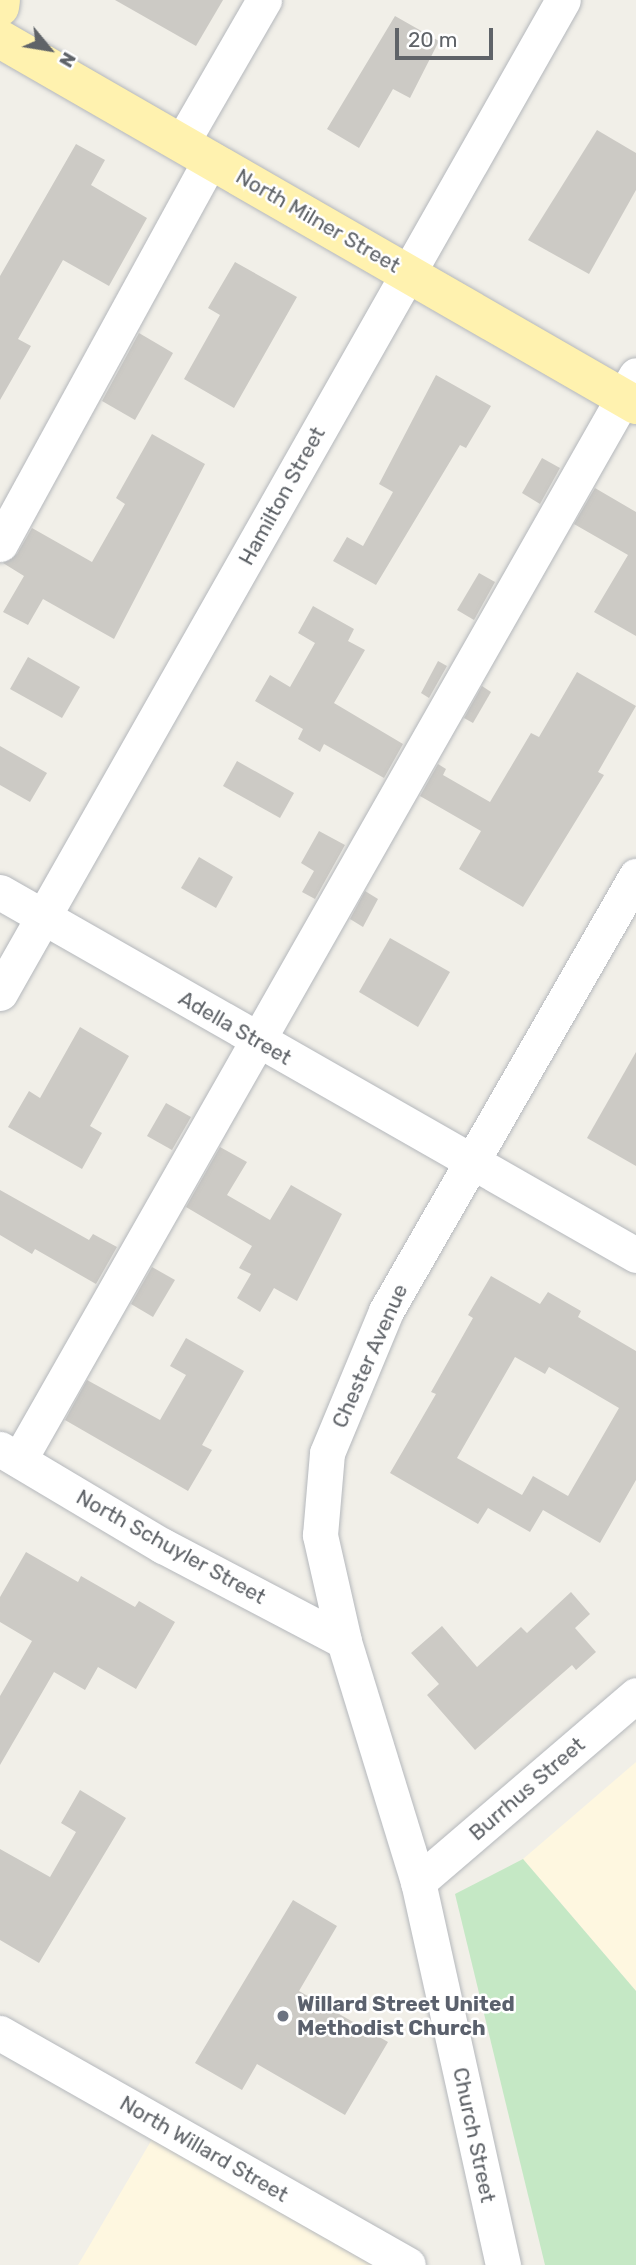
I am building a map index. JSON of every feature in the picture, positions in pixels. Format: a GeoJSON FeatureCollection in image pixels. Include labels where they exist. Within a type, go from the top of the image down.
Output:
{"type":"FeatureCollection","features":[{"type":"Feature","properties":{"kind":"main road"},"geometry":{"type":"LineString","coordinates":[[0,7],[1,0]]}},
{"type":"Feature","properties":{"kind":"main road","name":"North Milner Street"},"geometry":{"type":"LineString","coordinates":[[0,38],[407,273],[632,392]]}},
{"type":"Feature","properties":{"kind":"street"},"geometry":{"type":"LineString","coordinates":[[0,544],[197,151],[264,0]]}},
{"type":"Feature","properties":{"kind":"street","name":"Hamilton Street"},"geometry":{"type":"LineString","coordinates":[[0,993],[563,0]]}},
{"type":"Feature","properties":{"kind":"street"},"geometry":{"type":"LineString","coordinates":[[9,1455],[257,1041],[632,392]]}},
{"type":"Feature","properties":{"kind":"street","name":"Chester Avenue"},"geometry":{"type":"LineString","coordinates":[[418,1882],[344,1641],[320,1535],[327,1453],[386,1311],[636,876]]}},
{"type":"Feature","properties":{"kind":"street","name":"Adella Street"},"geometry":{"type":"LineString","coordinates":[[0,892],[470,1164],[636,1255]]}},
{"type":"Feature","properties":{"kind":"street","name":"North Schuyler Street"},"geometry":{"type":"LineString","coordinates":[[9,1455],[163,1546],[344,1641]]}},
{"type":"Feature","properties":{"kind":"street","name":"Burrhus Street"},"geometry":{"type":"LineString","coordinates":[[418,1882],[636,1695]]}},
{"type":"Feature","properties":{"kind":"street","name":"Church Street"},"geometry":{"type":"LineString","coordinates":[[418,1882],[503,2265]]}},
{"type":"Feature","properties":{"kind":"street","name":"North Willard Street"},"geometry":{"type":"LineString","coordinates":[[0,2033],[408,2265]]}},
{"type":"Feature","properties":{"kind":"shaded area"},"geometry":{"type":"Polygon","coordinates":[[[636,1762],[636,1991],[523,1859],[636,1762]]]}},
{"type":"Feature","properties":{"kind":"shaded area"},"geometry":{"type":"Polygon","coordinates":[[[161,2124],[408,2265],[78,2265],[161,2124]]]}},
{"type":"Feature","properties":{"kind":"green space"},"geometry":{"type":"Polygon","coordinates":[[[523,1859],[636,1991],[636,2265],[545,2265],[455,1894],[523,1859]]]}},
{"type":"Feature","properties":{"kind":"building"},"geometry":{"type":"Polygon","coordinates":[[[115,0],[223,0],[196,46],[115,0]]]}},
{"type":"Feature","properties":{"kind":"building"},"geometry":{"type":"Polygon","coordinates":[[[395,16],[439,41],[410,98],[393,89],[359,148],[327,129],[395,16]]]}},
{"type":"Feature","properties":{"kind":"building"},"geometry":{"type":"Polygon","coordinates":[[[597,130],[636,153],[636,190],[589,274],[528,240],[597,130]]]}},
{"type":"Feature","properties":{"kind":"building"},"geometry":{"type":"Polygon","coordinates":[[[76,144],[105,160],[91,185],[147,218],[109,286],[63,260],[18,339],[31,346],[0,400],[0,276],[76,144]]]}},
{"type":"Feature","properties":{"kind":"building"},"geometry":{"type":"Polygon","coordinates":[[[235,262],[297,297],[234,408],[184,379],[220,315],[208,308],[235,262]]]}},
{"type":"Feature","properties":{"kind":"building"},"geometry":{"type":"Polygon","coordinates":[[[139,333],[173,353],[135,420],[102,401],[139,333]]]}},
{"type":"Feature","properties":{"kind":"building"},"geometry":{"type":"Polygon","coordinates":[[[436,375],[491,406],[466,448],[460,445],[376,585],[333,561],[347,537],[363,546],[393,492],[379,484],[436,375]]]}},
{"type":"Feature","properties":{"kind":"building"},"geometry":{"type":"Polygon","coordinates":[[[152,434],[205,464],[114,639],[43,599],[28,625],[3,612],[24,576],[3,563],[17,554],[32,528],[92,562],[125,504],[116,498],[152,434]]]}},
{"type":"Feature","properties":{"kind":"building"},"geometry":{"type":"Polygon","coordinates":[[[542,458],[560,468],[540,504],[522,493],[542,458]]]}},
{"type":"Feature","properties":{"kind":"building"},"geometry":{"type":"Polygon","coordinates":[[[595,488],[636,512],[636,636],[594,612],[628,555],[574,524],[595,488]]]}},
{"type":"Feature","properties":{"kind":"building"},"geometry":{"type":"Polygon","coordinates":[[[479,573],[495,582],[474,620],[457,610],[479,573]]]}},
{"type":"Feature","properties":{"kind":"building"},"geometry":{"type":"Polygon","coordinates":[[[313,606],[354,629],[348,641],[365,650],[334,703],[403,744],[384,778],[324,744],[320,752],[298,739],[303,729],[255,701],[270,675],[290,687],[315,643],[298,633],[313,606]]]}},
{"type":"Feature","properties":{"kind":"building"},"geometry":{"type":"Polygon","coordinates":[[[28,657],[80,687],[62,718],[10,689],[28,657]]]}},
{"type":"Feature","properties":{"kind":"building"},"geometry":{"type":"Polygon","coordinates":[[[438,661],[447,666],[429,698],[421,693],[438,661]]]}},
{"type":"Feature","properties":{"kind":"building"},"geometry":{"type":"Polygon","coordinates":[[[577,672],[636,706],[598,772],[604,775],[523,907],[459,869],[481,831],[420,796],[438,764],[446,769],[443,775],[490,802],[531,733],[539,737],[577,672]]]}},
{"type":"Feature","properties":{"kind":"building"},"geometry":{"type":"Polygon","coordinates":[[[482,686],[491,692],[473,723],[464,718],[482,686]]]}},
{"type":"Feature","properties":{"kind":"building"},"geometry":{"type":"Polygon","coordinates":[[[0,746],[47,773],[30,802],[0,785],[0,746]]]}},
{"type":"Feature","properties":{"kind":"building"},"geometry":{"type":"Polygon","coordinates":[[[237,761],[294,793],[280,818],[223,786],[237,761]]]}},
{"type":"Feature","properties":{"kind":"building"},"geometry":{"type":"Polygon","coordinates":[[[319,831],[345,845],[315,899],[302,892],[314,871],[301,863],[319,831]]]}},
{"type":"Feature","properties":{"kind":"building"},"geometry":{"type":"Polygon","coordinates":[[[199,857],[233,877],[216,908],[181,888],[199,857]]]}},
{"type":"Feature","properties":{"kind":"building"},"geometry":{"type":"Polygon","coordinates":[[[365,891],[378,899],[363,927],[350,919],[365,891]]]}},
{"type":"Feature","properties":{"kind":"building"},"geometry":{"type":"Polygon","coordinates":[[[390,938],[450,972],[418,1027],[359,992],[390,938]]]}},
{"type":"Feature","properties":{"kind":"building"},"geometry":{"type":"Polygon","coordinates":[[[80,1027],[129,1056],[90,1126],[102,1133],[82,1169],[8,1127],[29,1091],[40,1098],[80,1027]]]}},
{"type":"Feature","properties":{"kind":"building"},"geometry":{"type":"Polygon","coordinates":[[[636,1052],[636,1166],[587,1138],[636,1052]]]}},
{"type":"Feature","properties":{"kind":"building"},"geometry":{"type":"Polygon","coordinates":[[[166,1103],[191,1117],[172,1150],[147,1136],[166,1103]]]}},
{"type":"Feature","properties":{"kind":"building"},"geometry":{"type":"Polygon","coordinates":[[[220,1147],[247,1162],[227,1195],[270,1220],[291,1185],[342,1214],[297,1301],[274,1288],[260,1312],[237,1298],[251,1274],[239,1268],[252,1246],[186,1207],[220,1147]]]}},
{"type":"Feature","properties":{"kind":"building"},"geometry":{"type":"Polygon","coordinates":[[[0,1190],[89,1240],[93,1234],[117,1247],[96,1284],[35,1249],[32,1254],[0,1235],[0,1190]]]}},
{"type":"Feature","properties":{"kind":"building"},"geometry":{"type":"Polygon","coordinates":[[[152,1267],[175,1280],[153,1317],[131,1304],[152,1267]]]}},
{"type":"Feature","properties":{"kind":"building"},"geometry":{"type":"Polygon","coordinates":[[[491,1276],[540,1304],[548,1292],[581,1311],[578,1317],[636,1351],[636,1480],[600,1543],[543,1510],[530,1532],[488,1508],[478,1524],[390,1473],[436,1394],[431,1392],[473,1318],[468,1315],[491,1276]],[[515,1357],[457,1458],[522,1495],[533,1476],[568,1496],[619,1408],[549,1367],[545,1374],[515,1357]]]}},
{"type":"Feature","properties":{"kind":"building"},"geometry":{"type":"Polygon","coordinates":[[[186,1338],[244,1371],[202,1445],[212,1450],[188,1491],[65,1420],[87,1380],[160,1420],[186,1375],[170,1366],[186,1338]]]}},
{"type":"Feature","properties":{"kind":"building"},"geometry":{"type":"Polygon","coordinates":[[[26,1552],[78,1582],[81,1576],[135,1607],[139,1601],[175,1622],[136,1689],[98,1667],[85,1690],[54,1672],[0,1765],[0,1696],[32,1641],[0,1622],[0,1597],[26,1552]]]}},
{"type":"Feature","properties":{"kind":"building"},"geometry":{"type":"Polygon","coordinates":[[[571,1592],[590,1614],[575,1628],[596,1652],[576,1670],[572,1665],[475,1750],[427,1695],[439,1684],[411,1653],[442,1626],[477,1667],[521,1627],[527,1633],[571,1592]]]}},
{"type":"Feature","properties":{"kind":"building"},"geometry":{"type":"Polygon","coordinates":[[[80,1790],[126,1818],[39,1963],[0,1940],[0,1849],[50,1877],[76,1832],[61,1823],[80,1790]]]}},
{"type":"Feature","properties":{"kind":"building","name":"Willard Street United Methodist Church"},"geometry":{"type":"Polygon","coordinates":[[[293,1900],[337,1926],[299,1991],[388,2042],[345,2115],[257,2064],[242,2090],[195,2063],[293,1900]]]}},
{"type":"Feature","properties":{"kind":"place","name":"Willard Street United Methodist Church"},"geometry":{"type":"Point","coordinates":[283,2016]}}]}
